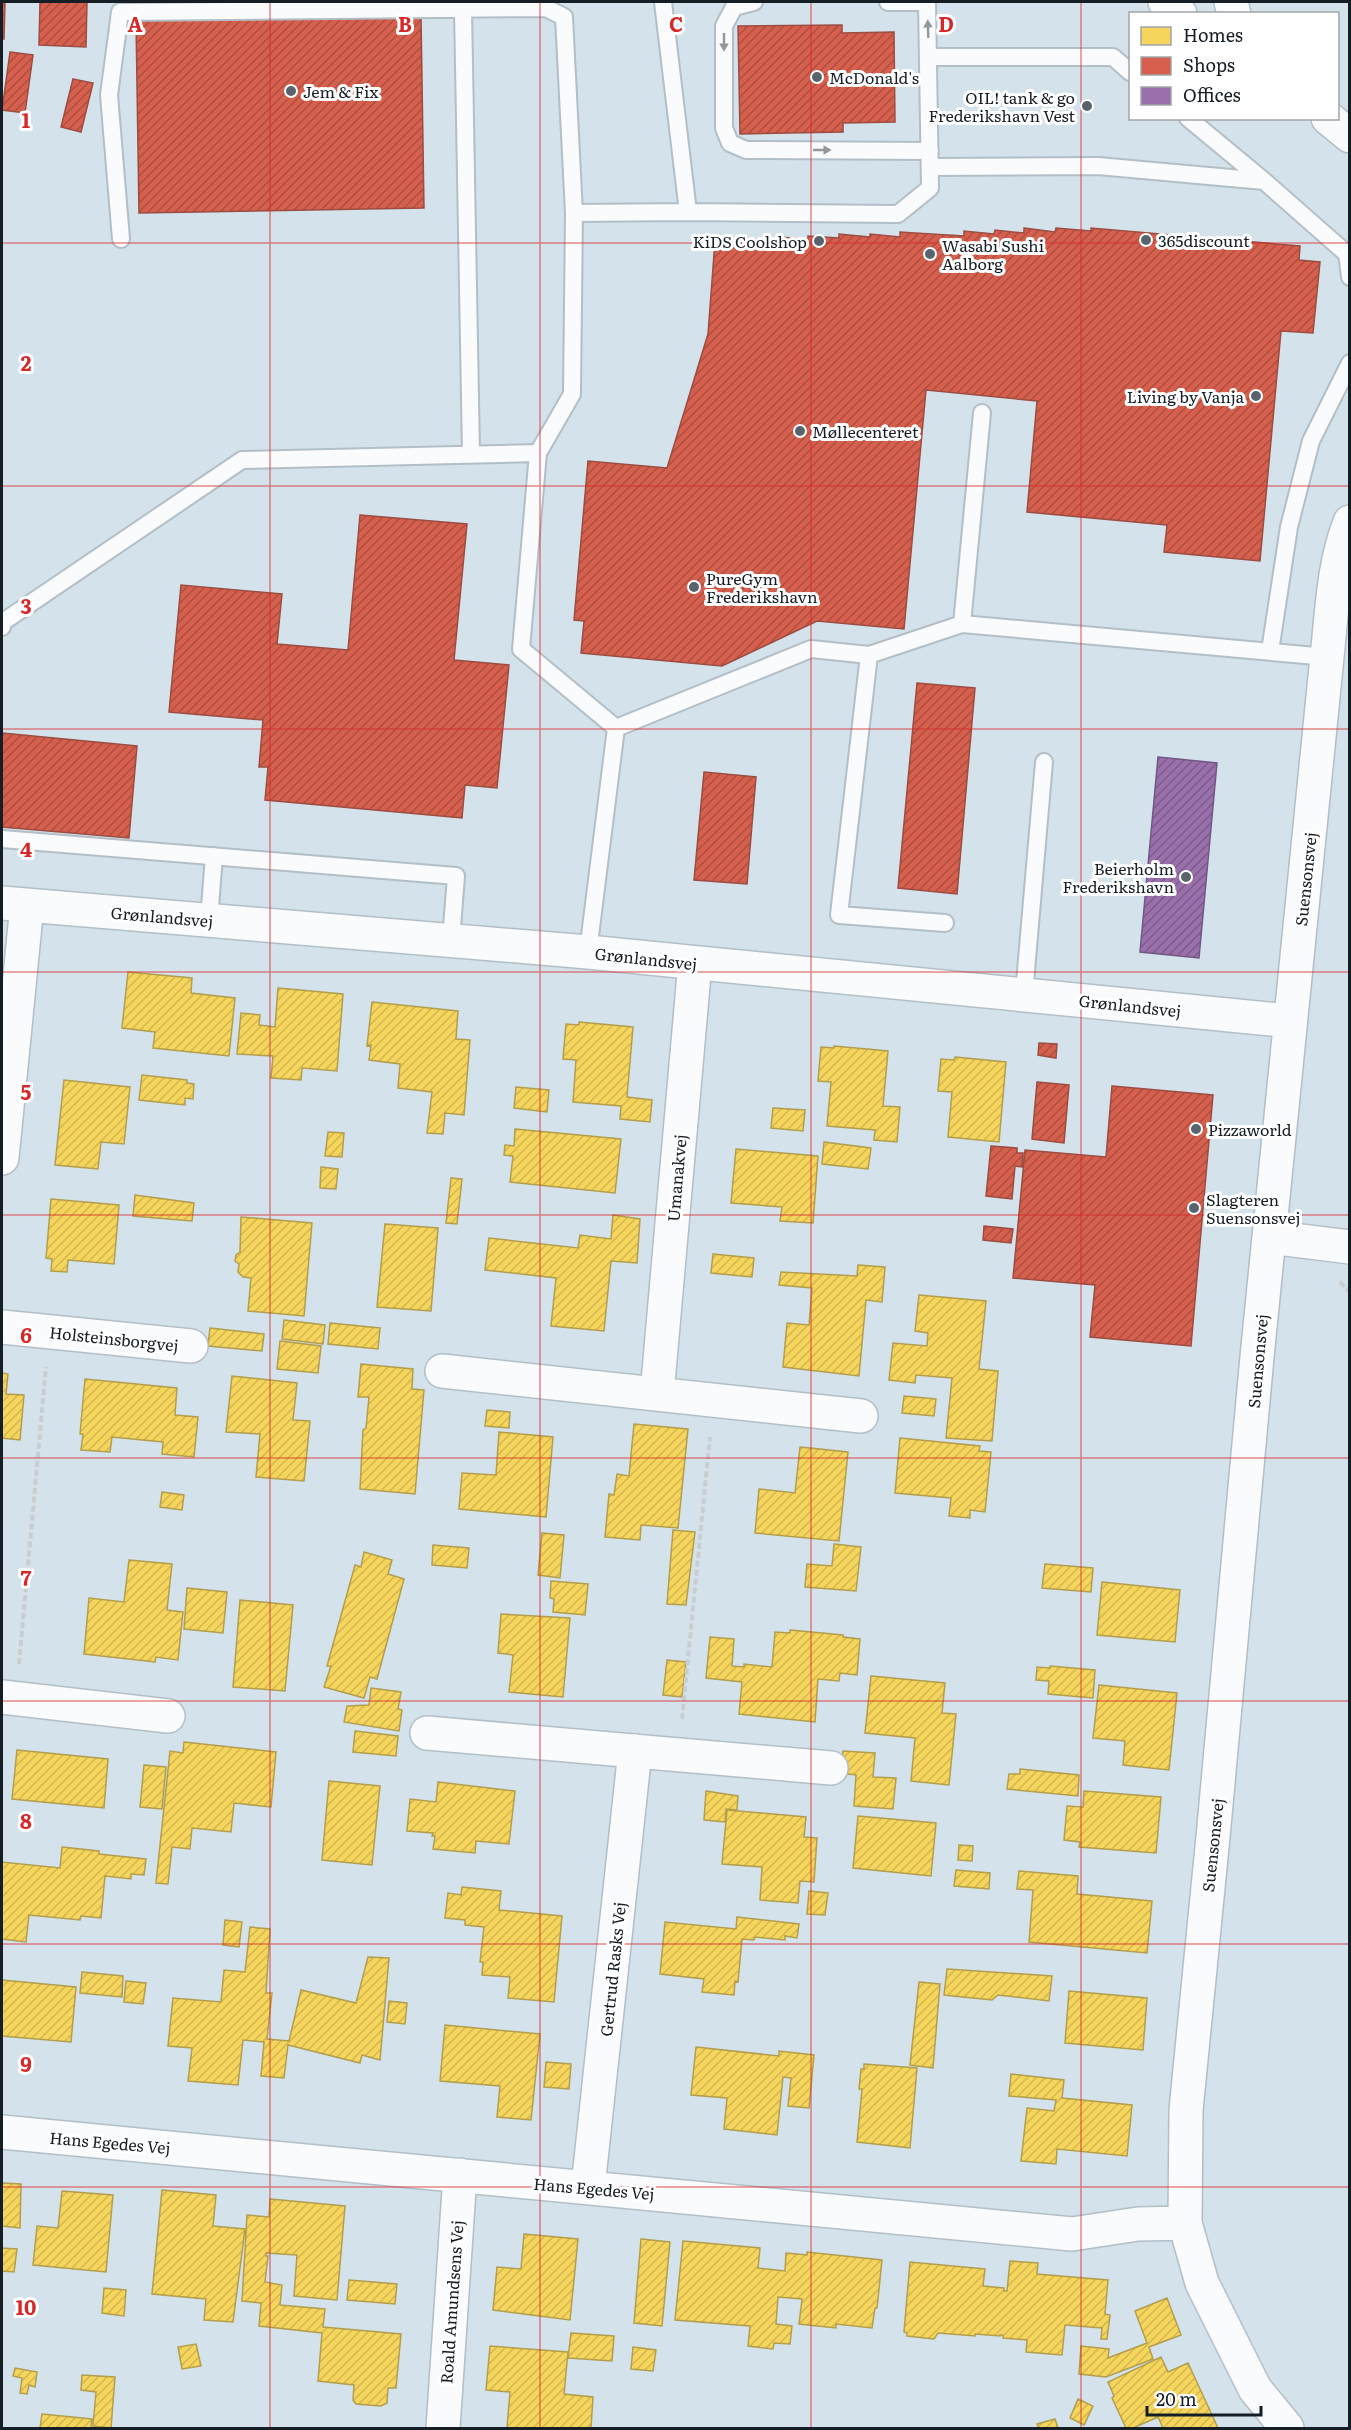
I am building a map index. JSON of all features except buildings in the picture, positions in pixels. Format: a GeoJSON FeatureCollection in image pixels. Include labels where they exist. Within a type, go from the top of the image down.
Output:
{"type":"FeatureCollection","features":[{"type":"Feature","properties":{"kind":"street"},"geometry":{"type":"LineString","coordinates":[[1165,2],[1178,12]]}},
{"type":"Feature","properties":{"kind":"street"},"geometry":{"type":"LineString","coordinates":[[1330,120],[1350,136]]}},
{"type":"Feature","properties":{"kind":"street","name":"Suensonsvej"},"geometry":{"type":"LineString","coordinates":[[1287,2428],[1255,2389],[1226,2336],[1202,2283],[1185,2223],[1186,2110],[1335,576],[1343,539],[1350,522]]}},
{"type":"Feature","properties":{"kind":"street"},"geometry":{"type":"LineString","coordinates":[[2,1158],[14,904]]}},
{"type":"Feature","properties":{"kind":"street","name":"Grønlandsvej"},"geometry":{"type":"LineString","coordinates":[[14,904],[588,952],[1290,1021]]}},
{"type":"Feature","properties":{"kind":"street","name":"Umanakvej"},"geometry":{"type":"LineString","coordinates":[[657,1394],[695,963]]}},
{"type":"Feature","properties":{"kind":"street"},"geometry":{"type":"LineString","coordinates":[[1269,1237],[1350,1247]]}},
{"type":"Feature","properties":{"kind":"street","name":"Holsteinsborgvej"},"geometry":{"type":"LineString","coordinates":[[2,1327],[191,1346]]}},
{"type":"Feature","properties":{"kind":"street"},"geometry":{"type":"LineString","coordinates":[[442,1371],[861,1416]]}},
{"type":"Feature","properties":{"kind":"street"},"geometry":{"type":"LineString","coordinates":[[8,1697],[168,1716]]}},
{"type":"Feature","properties":{"kind":"street"},"geometry":{"type":"LineString","coordinates":[[428,1733],[831,1768]]}},
{"type":"Feature","properties":{"kind":"street","name":"Gertrud Rasks Vej"},"geometry":{"type":"LineString","coordinates":[[588,2187],[635,1751]]}},
{"type":"Feature","properties":{"kind":"street","name":"Hans Egedes Vej"},"geometry":{"type":"LineString","coordinates":[[2,2132],[1072,2234],[1138,2224],[1185,2223]]}},
{"type":"Feature","properties":{"kind":"street","name":"Roald Amundsens Vej"},"geometry":{"type":"LineString","coordinates":[[443,2428],[460,2175]]}},
{"type":"Feature","properties":{"kind":"lane"},"geometry":{"type":"LineString","coordinates":[[663,2],[688,212]]}},
{"type":"Feature","properties":{"kind":"lane"},"geometry":{"type":"LineString","coordinates":[[754,2],[734,7],[724,26],[724,128],[730,143],[746,150],[1098,166],[1264,181]]}},
{"type":"Feature","properties":{"kind":"lane"},"geometry":{"type":"LineString","coordinates":[[574,213],[898,214],[930,188],[927,2],[888,2]]}},
{"type":"Feature","properties":{"kind":"lane"},"geometry":{"type":"LineString","coordinates":[[121,239],[110,95],[120,12],[546,8],[564,17],[574,213],[572,394],[538,453],[521,649],[616,728]]}},
{"type":"Feature","properties":{"kind":"lane"},"geometry":{"type":"LineString","coordinates":[[463,9],[471,454]]}},
{"type":"Feature","properties":{"kind":"lane"},"geometry":{"type":"LineString","coordinates":[[928,57],[1113,57],[1129,70]]}},
{"type":"Feature","properties":{"kind":"lane"},"geometry":{"type":"LineString","coordinates":[[1190,120],[1347,254],[1350,277]]}},
{"type":"Feature","properties":{"kind":"lane"},"geometry":{"type":"LineString","coordinates":[[1270,651],[1289,527],[1311,441],[1350,363]]}},
{"type":"Feature","properties":{"kind":"lane"},"geometry":{"type":"LineString","coordinates":[[963,624],[982,413]]}},
{"type":"Feature","properties":{"kind":"lane"},"geometry":{"type":"LineString","coordinates":[[2,627],[3,622],[242,460],[538,453]]}},
{"type":"Feature","properties":{"kind":"lane"},"geometry":{"type":"LineString","coordinates":[[616,728],[811,649],[869,656],[963,624],[1327,657]]}},
{"type":"Feature","properties":{"kind":"lane"},"geometry":{"type":"LineString","coordinates":[[869,656],[839,915],[945,923]]}},
{"type":"Feature","properties":{"kind":"lane"},"geometry":{"type":"LineString","coordinates":[[588,952],[616,728]]}},
{"type":"Feature","properties":{"kind":"lane"},"geometry":{"type":"LineString","coordinates":[[1024,994],[1044,762]]}},
{"type":"Feature","properties":{"kind":"lane"},"geometry":{"type":"LineString","coordinates":[[2,838],[456,876],[451,940]]}},
{"type":"Feature","properties":{"kind":"lane"},"geometry":{"type":"LineString","coordinates":[[209,920],[214,856]]}},
{"type":"Feature","properties":{"kind":"path"},"geometry":{"type":"LineString","coordinates":[[8,1697],[50,1331]]}},
{"type":"Feature","properties":{"kind":"path"},"geometry":{"type":"LineString","coordinates":[[679,1755],[713,1400]]}},
{"type":"Feature","properties":{"kind":"place","name":"McDonald's"},"geometry":{"type":"Point","coordinates":[817,77]}},
{"type":"Feature","properties":{"kind":"place","name":"Jem & Fix"},"geometry":{"type":"Point","coordinates":[291,91]}},
{"type":"Feature","properties":{"kind":"place","name":"OIL! tank & go Frederikshavn Vest"},"geometry":{"type":"Point","coordinates":[1087,106]}},
{"type":"Feature","properties":{"kind":"place","name":"365discount"},"geometry":{"type":"Point","coordinates":[1146,240]}},
{"type":"Feature","properties":{"kind":"place","name":"KiDS Coolshop"},"geometry":{"type":"Point","coordinates":[819,241]}},
{"type":"Feature","properties":{"kind":"place","name":"Wasabi Sushi Aalborg"},"geometry":{"type":"Point","coordinates":[930,254]}},
{"type":"Feature","properties":{"kind":"place","name":"Living by Vanja"},"geometry":{"type":"Point","coordinates":[1256,396]}},
{"type":"Feature","properties":{"kind":"place","name":"Møllecenteret"},"geometry":{"type":"Point","coordinates":[800,431]}},
{"type":"Feature","properties":{"kind":"place","name":"PureGym Frederikshavn"},"geometry":{"type":"Point","coordinates":[694,587]}},
{"type":"Feature","properties":{"kind":"place","name":"Beierholm Frederikshavn"},"geometry":{"type":"Point","coordinates":[1186,877]}},
{"type":"Feature","properties":{"kind":"place","name":"Pizzaworld"},"geometry":{"type":"Point","coordinates":[1196,1129]}},
{"type":"Feature","properties":{"kind":"place","name":"Slagteren Suensonsvej"},"geometry":{"type":"Point","coordinates":[1194,1208]}}]}
